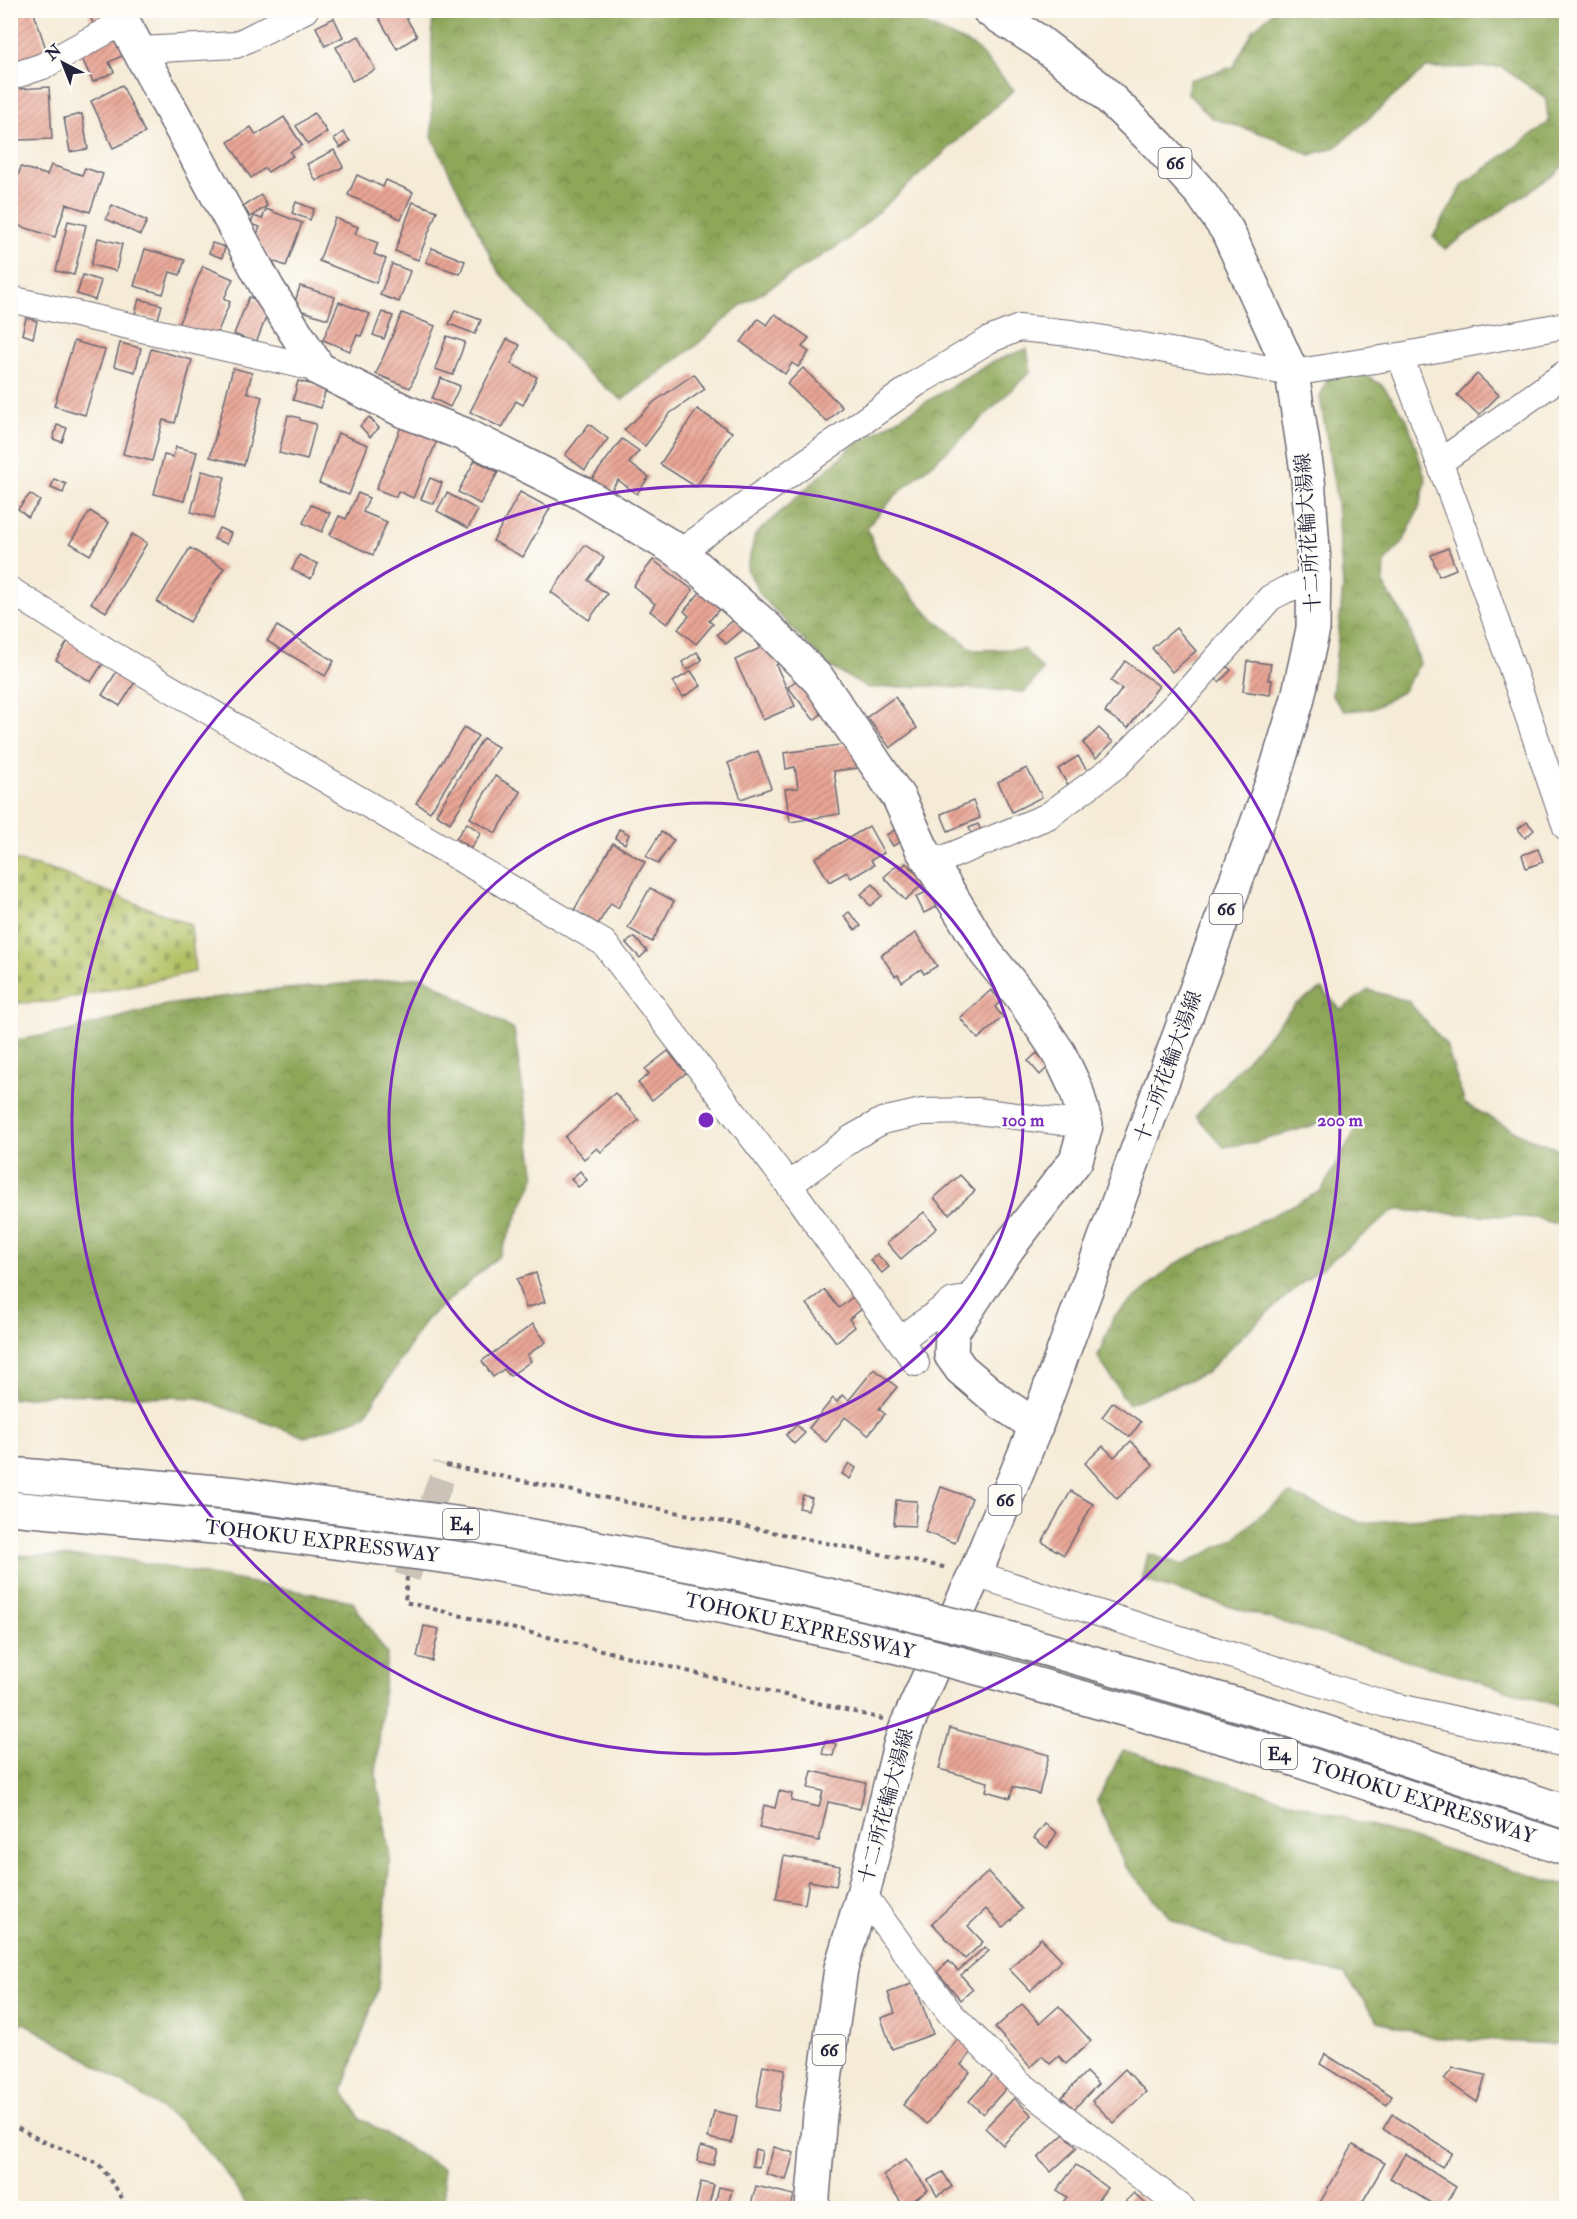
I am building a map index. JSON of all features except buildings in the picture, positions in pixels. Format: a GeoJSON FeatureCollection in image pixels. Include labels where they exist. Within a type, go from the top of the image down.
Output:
{"type":"FeatureCollection","features":[{"type":"Feature","properties":{"kind":"main road","name":"十二所花輪大湯線"},"geometry":{"type":"LineString","coordinates":[[812,2208],[820,2115],[841,1968],[863,1894],[907,1725],[975,1574],[1036,1426],[1273,780],[1297,702],[1314,629],[1314,580],[1308,478],[1292,373],[1227,230],[1202,194],[1158,145],[1098,87],[1038,41],[989,10]]}},
{"type":"Feature","properties":{"kind":"main road"},"geometry":{"type":"LineString","coordinates":[[126,27],[268,289],[319,369],[404,411],[463,434],[582,493],[680,552],[766,627],[819,680],[899,798],[931,864],[986,953],[1020,995],[1059,1053],[1076,1089],[1086,1125],[1076,1161],[1008,1248],[952,1332],[951,1355],[961,1369],[1000,1402],[1036,1426]]}},
{"type":"Feature","properties":{"kind":"main road","name":"TOHOKU EXPRESSWAY"},"geometry":{"type":"LineString","coordinates":[[10,1474],[239,1494],[478,1526],[733,1573],[1004,1637],[1270,1714],[1566,1812]]}},
{"type":"Feature","properties":{"kind":"main road","name":"TOHOKU EXPRESSWAY"},"geometry":{"type":"LineString","coordinates":[[10,1508],[235,1528],[472,1560],[724,1607],[890,1645],[1260,1748],[1566,1849]]}},
{"type":"Feature","properties":{"kind":"street"},"geometry":{"type":"LineString","coordinates":[[10,77],[43,66],[126,27],[236,45],[305,10]]}},
{"type":"Feature","properties":{"kind":"street"},"geometry":{"type":"LineString","coordinates":[[10,299],[319,369]]}},
{"type":"Feature","properties":{"kind":"street"},"geometry":{"type":"LineString","coordinates":[[680,552],[917,383],[989,340],[1019,328],[1071,333],[1292,373],[1400,356],[1566,325]]}},
{"type":"Feature","properties":{"kind":"street"},"geometry":{"type":"LineString","coordinates":[[1400,356],[1469,542],[1566,827]]}},
{"type":"Feature","properties":{"kind":"street"},"geometry":{"type":"LineString","coordinates":[[1440,462],[1566,373]]}},
{"type":"Feature","properties":{"kind":"street"},"geometry":{"type":"LineString","coordinates":[[931,864],[1048,816],[1117,765],[1178,702],[1270,598],[1314,580]]}},
{"type":"Feature","properties":{"kind":"street"},"geometry":{"type":"LineString","coordinates":[[10,590],[110,653],[604,943],[789,1185],[916,1363]]}},
{"type":"Feature","properties":{"kind":"street"},"geometry":{"type":"LineString","coordinates":[[789,1185],[852,1138],[882,1121],[922,1112],[977,1111],[1086,1125]]}},
{"type":"Feature","properties":{"kind":"street"},"geometry":{"type":"LineString","coordinates":[[900,1340],[953,1301],[973,1298]]}},
{"type":"Feature","properties":{"kind":"street"},"geometry":{"type":"LineString","coordinates":[[975,1574],[1384,1704],[1566,1744]]}},
{"type":"Feature","properties":{"kind":"street"},"geometry":{"type":"LineString","coordinates":[[863,1894],[950,2013],[1018,2082],[1182,2208]]}},
{"type":"Feature","properties":{"kind":"path"},"geometry":{"type":"LineString","coordinates":[[446,1465],[975,1574]]}},
{"type":"Feature","properties":{"kind":"path"},"geometry":{"type":"LineString","coordinates":[[407,1577],[405,1602],[907,1725]]}},
{"type":"Feature","properties":{"kind":"path"},"geometry":{"type":"LineString","coordinates":[[10,2123],[40,2140],[98,2163],[128,2208]]}},
{"type":"Feature","properties":{"kind":"green space"},"geometry":{"type":"Polygon","coordinates":[[[434,11],[897,11],[975,47],[1014,90],[846,241],[740,306],[693,348],[622,400],[583,369],[498,271],[432,137],[434,11]]]}},
{"type":"Feature","properties":{"kind":"green space"},"geometry":{"type":"Polygon","coordinates":[[[1274,11],[1566,11],[1566,163],[1555,174],[1445,249],[1433,237],[1463,185],[1549,122],[1545,97],[1501,67],[1426,68],[1336,147],[1310,155],[1272,137],[1212,118],[1188,94],[1189,80],[1233,67],[1254,29],[1274,11]]]}},
{"type":"Feature","properties":{"kind":"green space"},"geometry":{"type":"Polygon","coordinates":[[[1027,349],[1031,371],[963,437],[896,495],[867,527],[879,557],[929,615],[974,650],[1024,649],[1043,670],[1025,692],[930,686],[868,688],[828,666],[762,597],[747,569],[755,535],[853,446],[994,361],[1027,349]]]}},
{"type":"Feature","properties":{"kind":"green space"},"geometry":{"type":"Polygon","coordinates":[[[1344,373],[1369,377],[1383,386],[1407,419],[1426,480],[1420,506],[1403,542],[1385,561],[1384,586],[1408,623],[1420,664],[1402,692],[1372,709],[1344,711],[1332,696],[1343,588],[1337,503],[1320,397],[1327,379],[1344,373]]]}},
{"type":"Feature","properties":{"kind":"green space"},"geometry":{"type":"Polygon","coordinates":[[[10,859],[58,872],[191,925],[195,972],[51,1002],[11,1003],[10,859]]]}},
{"type":"Feature","properties":{"kind":"green space"},"geometry":{"type":"Polygon","coordinates":[[[423,977],[514,1030],[535,1178],[499,1256],[425,1321],[365,1416],[305,1437],[198,1398],[60,1394],[11,1399],[11,1041],[65,1032],[166,1005],[264,991],[423,977]]]}},
{"type":"Feature","properties":{"kind":"green space"},"geometry":{"type":"Polygon","coordinates":[[[1322,989],[1341,1010],[1368,990],[1408,1001],[1446,1045],[1465,1104],[1526,1137],[1566,1152],[1566,1227],[1536,1218],[1395,1210],[1296,1288],[1243,1335],[1206,1373],[1128,1404],[1098,1357],[1113,1317],[1175,1264],[1321,1191],[1361,1120],[1321,1123],[1256,1142],[1224,1147],[1196,1116],[1296,1004],[1322,989]]]}},
{"type":"Feature","properties":{"kind":"green space"},"geometry":{"type":"Polygon","coordinates":[[[1290,1494],[1361,1523],[1470,1514],[1555,1518],[1566,1521],[1566,1708],[1142,1580],[1148,1554],[1183,1565],[1234,1539],[1260,1515],[1290,1494]]]}},
{"type":"Feature","properties":{"kind":"green space"},"geometry":{"type":"Polygon","coordinates":[[[11,1555],[116,1558],[352,1601],[387,1654],[376,1775],[390,1856],[378,1988],[343,2090],[360,2118],[443,2169],[445,2208],[249,2208],[219,2164],[182,2123],[88,2060],[24,2023],[11,2027],[11,1555]]]}},
{"type":"Feature","properties":{"kind":"green space"},"geometry":{"type":"Polygon","coordinates":[[[1123,1750],[1566,1886],[1566,2038],[1556,2044],[1437,2038],[1378,2021],[1344,1973],[1264,1959],[1173,1920],[1125,1866],[1097,1801],[1123,1750]]]}},
{"type":"Feature","properties":{"kind":"tunnel"},"geometry":{"type":"LineString","coordinates":[[407,1577],[446,1465]]}}]}
